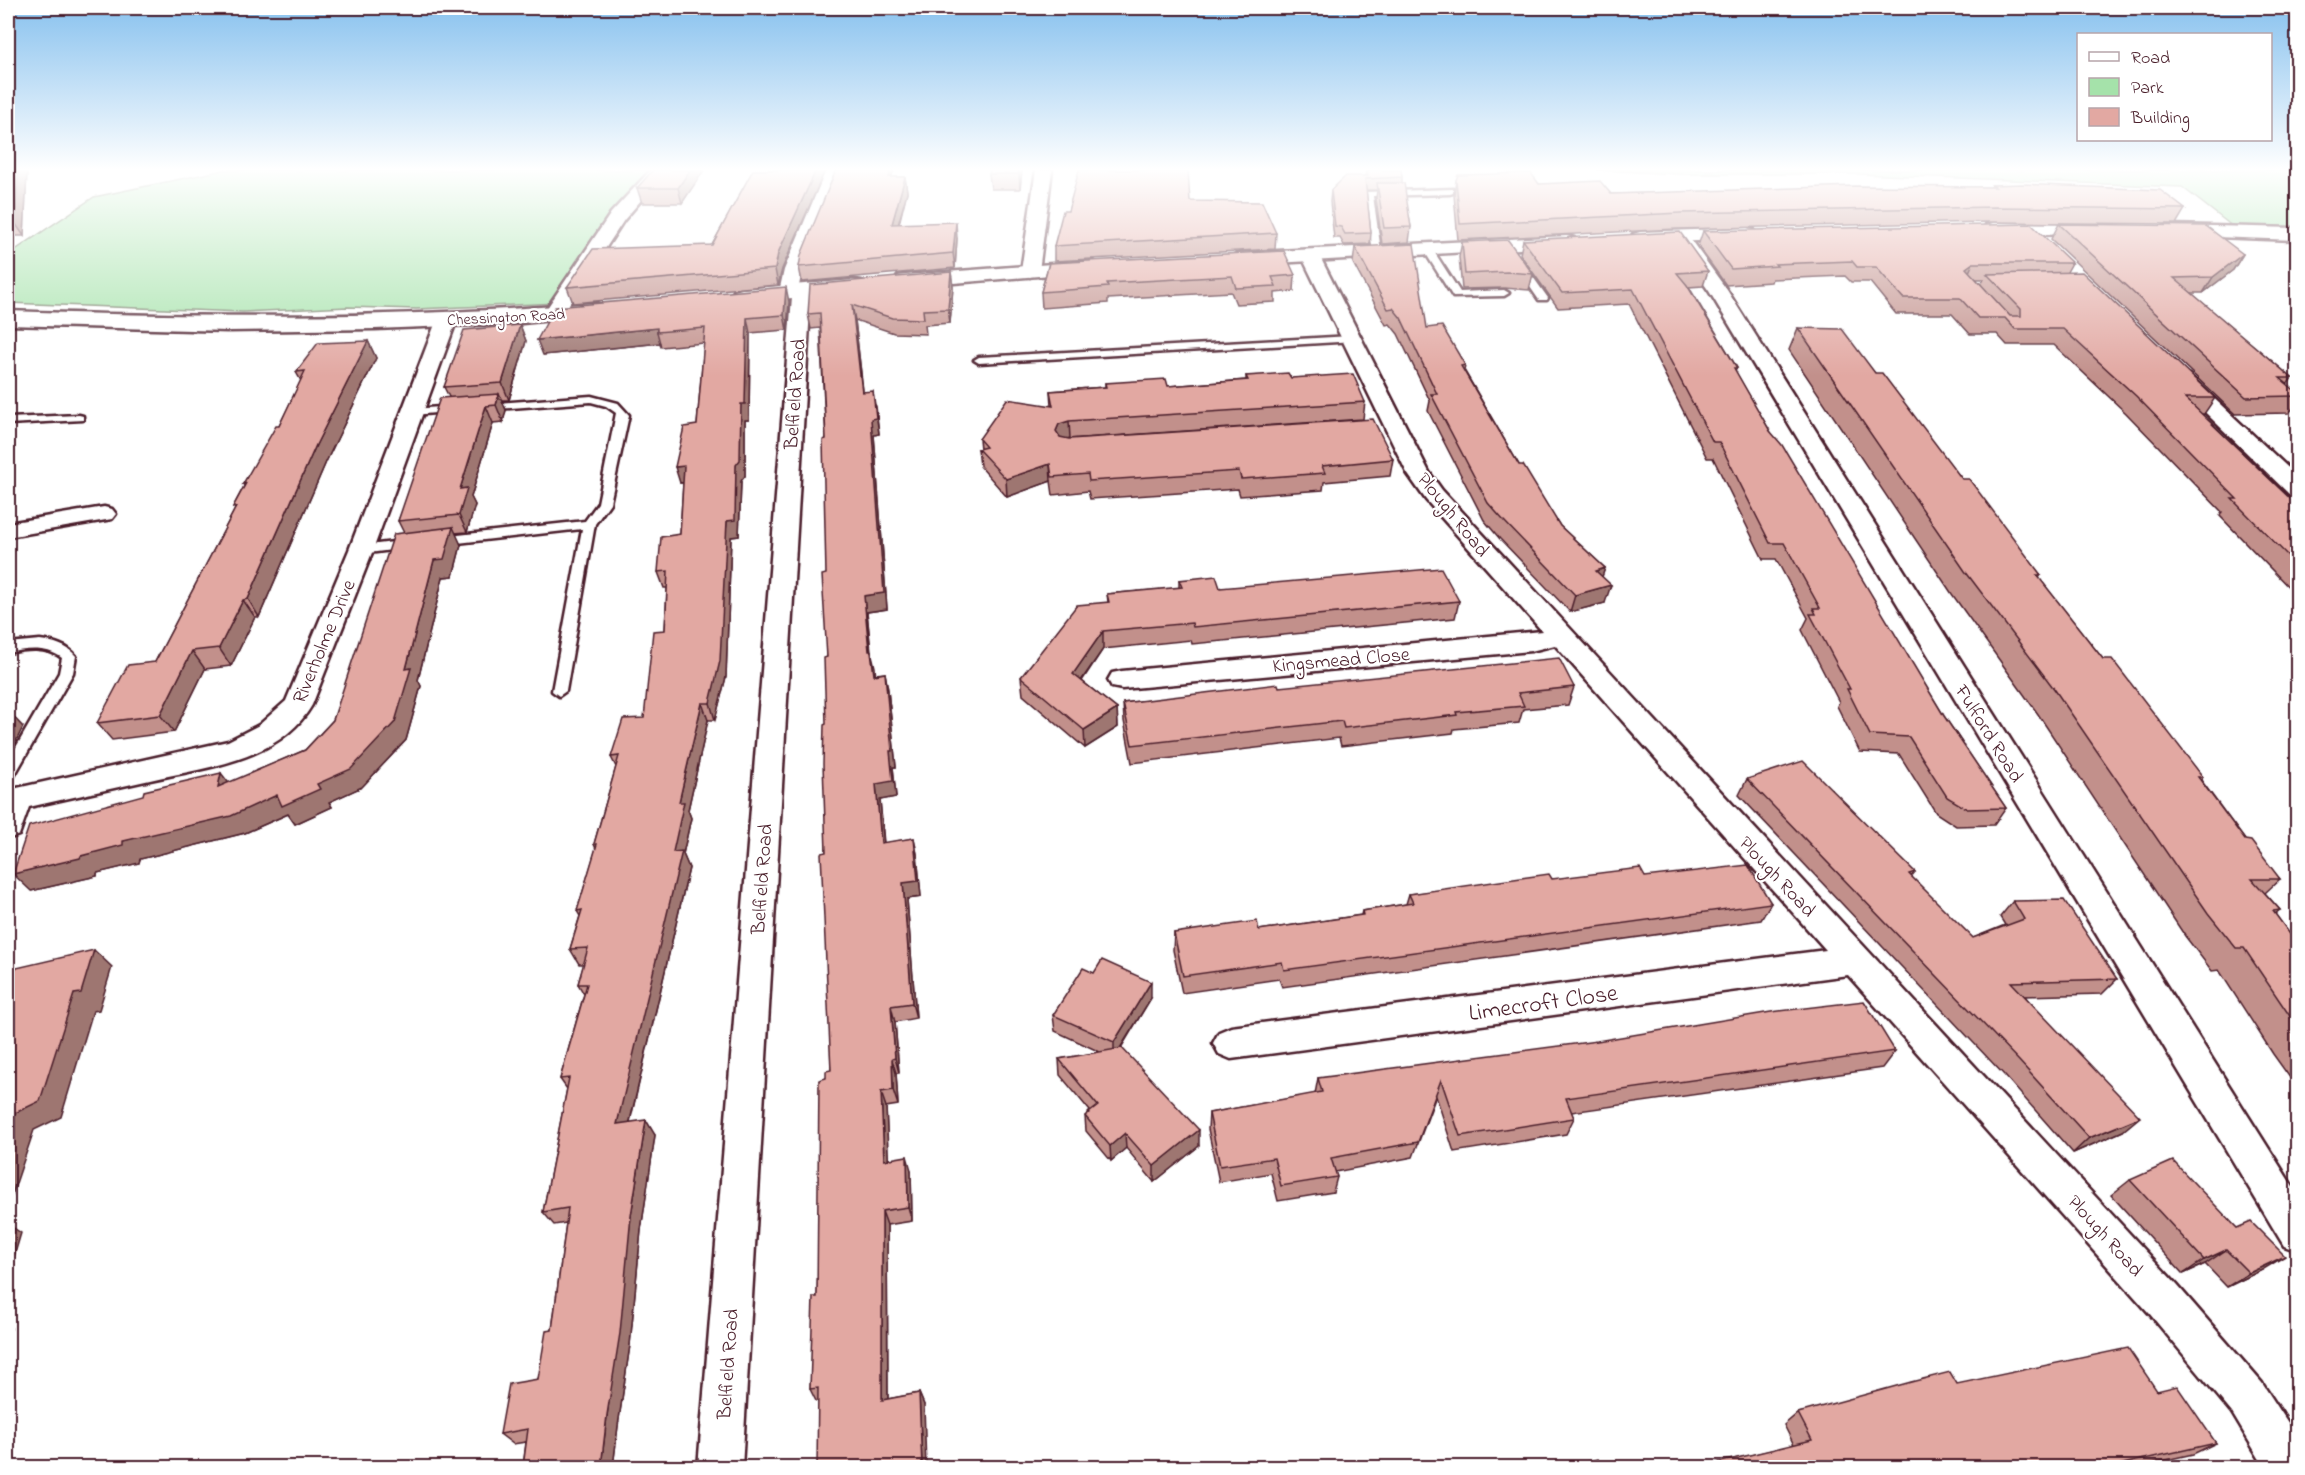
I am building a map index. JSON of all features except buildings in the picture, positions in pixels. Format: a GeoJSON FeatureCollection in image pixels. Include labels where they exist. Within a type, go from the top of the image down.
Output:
{"type":"FeatureCollection","features":[{"type":"Feature","properties":{"kind":"main road"},"geometry":{"type":"LineString","coordinates":[[1218,260],[1587,241]]}},
{"type":"Feature","properties":{"kind":"main road"},"geometry":{"type":"LineString","coordinates":[[718,299],[1115,265]]}},
{"type":"Feature","properties":{"kind":"main road","name":"Chessington Road"},"geometry":{"type":"LineString","coordinates":[[8,318],[171,324],[447,319],[553,314],[612,308]]}},
{"type":"Feature","properties":{"kind":"street"},"geometry":{"type":"LineString","coordinates":[[553,314],[603,239]]}},
{"type":"Feature","properties":{"kind":"street","name":"Belfield Road"},"geometry":{"type":"LineString","coordinates":[[720,1467],[795,291],[793,270],[806,239]]}},
{"type":"Feature","properties":{"kind":"street"},"geometry":{"type":"LineString","coordinates":[[1030,272],[1035,239]]}},
{"type":"Feature","properties":{"kind":"street","name":"Fulford Road"},"geometry":{"type":"LineString","coordinates":[[1682,239],[1718,290],[2298,1232]]}},
{"type":"Feature","properties":{"kind":"street"},"geometry":{"type":"LineString","coordinates":[[2037,239],[2051,252]]}},
{"type":"Feature","properties":{"kind":"street","name":"Plough Road"},"geometry":{"type":"LineString","coordinates":[[1310,255],[1351,339],[1384,426],[1434,495],[2163,1299],[2247,1398],[2291,1467]]}},
{"type":"Feature","properties":{"kind":"street","name":"Riverholme Drive"},"geometry":{"type":"LineString","coordinates":[[11,791],[234,750],[277,729],[298,705],[361,550],[447,319]]}},
{"type":"Feature","properties":{"kind":"street"},"geometry":{"type":"LineString","coordinates":[[2169,366],[2298,490]]}},
{"type":"Feature","properties":{"kind":"street"},"geometry":{"type":"LineString","coordinates":[[8,530],[104,514]]}},
{"type":"Feature","properties":{"kind":"street","name":"Kingsmead Close"},"geometry":{"type":"LineString","coordinates":[[1122,680],[1531,642],[1559,634]]}},
{"type":"Feature","properties":{"kind":"street"},"geometry":{"type":"LineString","coordinates":[[8,827],[11,791]]}},
{"type":"Feature","properties":{"kind":"street","name":"Limecroft Close"},"geometry":{"type":"LineString","coordinates":[[1231,1043],[1856,960]]}},
{"type":"Feature","properties":{"kind":"lane"},"geometry":{"type":"LineString","coordinates":[[1374,239],[1376,251]]}},
{"type":"Feature","properties":{"kind":"lane"},"geometry":{"type":"LineString","coordinates":[[1506,245],[1543,298]]}},
{"type":"Feature","properties":{"kind":"lane"},"geometry":{"type":"LineString","coordinates":[[1428,249],[1457,295],[1504,293]]}},
{"type":"Feature","properties":{"kind":"lane"},"geometry":{"type":"LineString","coordinates":[[979,360],[1351,339]]}},
{"type":"Feature","properties":{"kind":"lane"},"geometry":{"type":"LineString","coordinates":[[412,412],[591,399],[604,401],[621,411],[623,415],[604,503],[589,524],[559,691]]}},
{"type":"Feature","properties":{"kind":"lane"},"geometry":{"type":"LineString","coordinates":[[8,421],[79,418]]}},
{"type":"Feature","properties":{"kind":"lane"},"geometry":{"type":"LineString","coordinates":[[361,550],[589,524]]}},
{"type":"Feature","properties":{"kind":"lane"},"geometry":{"type":"LineString","coordinates":[[8,648],[25,645],[60,647],[69,656],[66,673],[11,791]]}},
{"type":"Feature","properties":{"kind":"green space"},"geometry":{"type":"Polygon","coordinates":[[[32,239],[602,239],[559,303],[416,309],[348,307],[243,312],[8,303],[8,255],[32,239]]]}}]}
